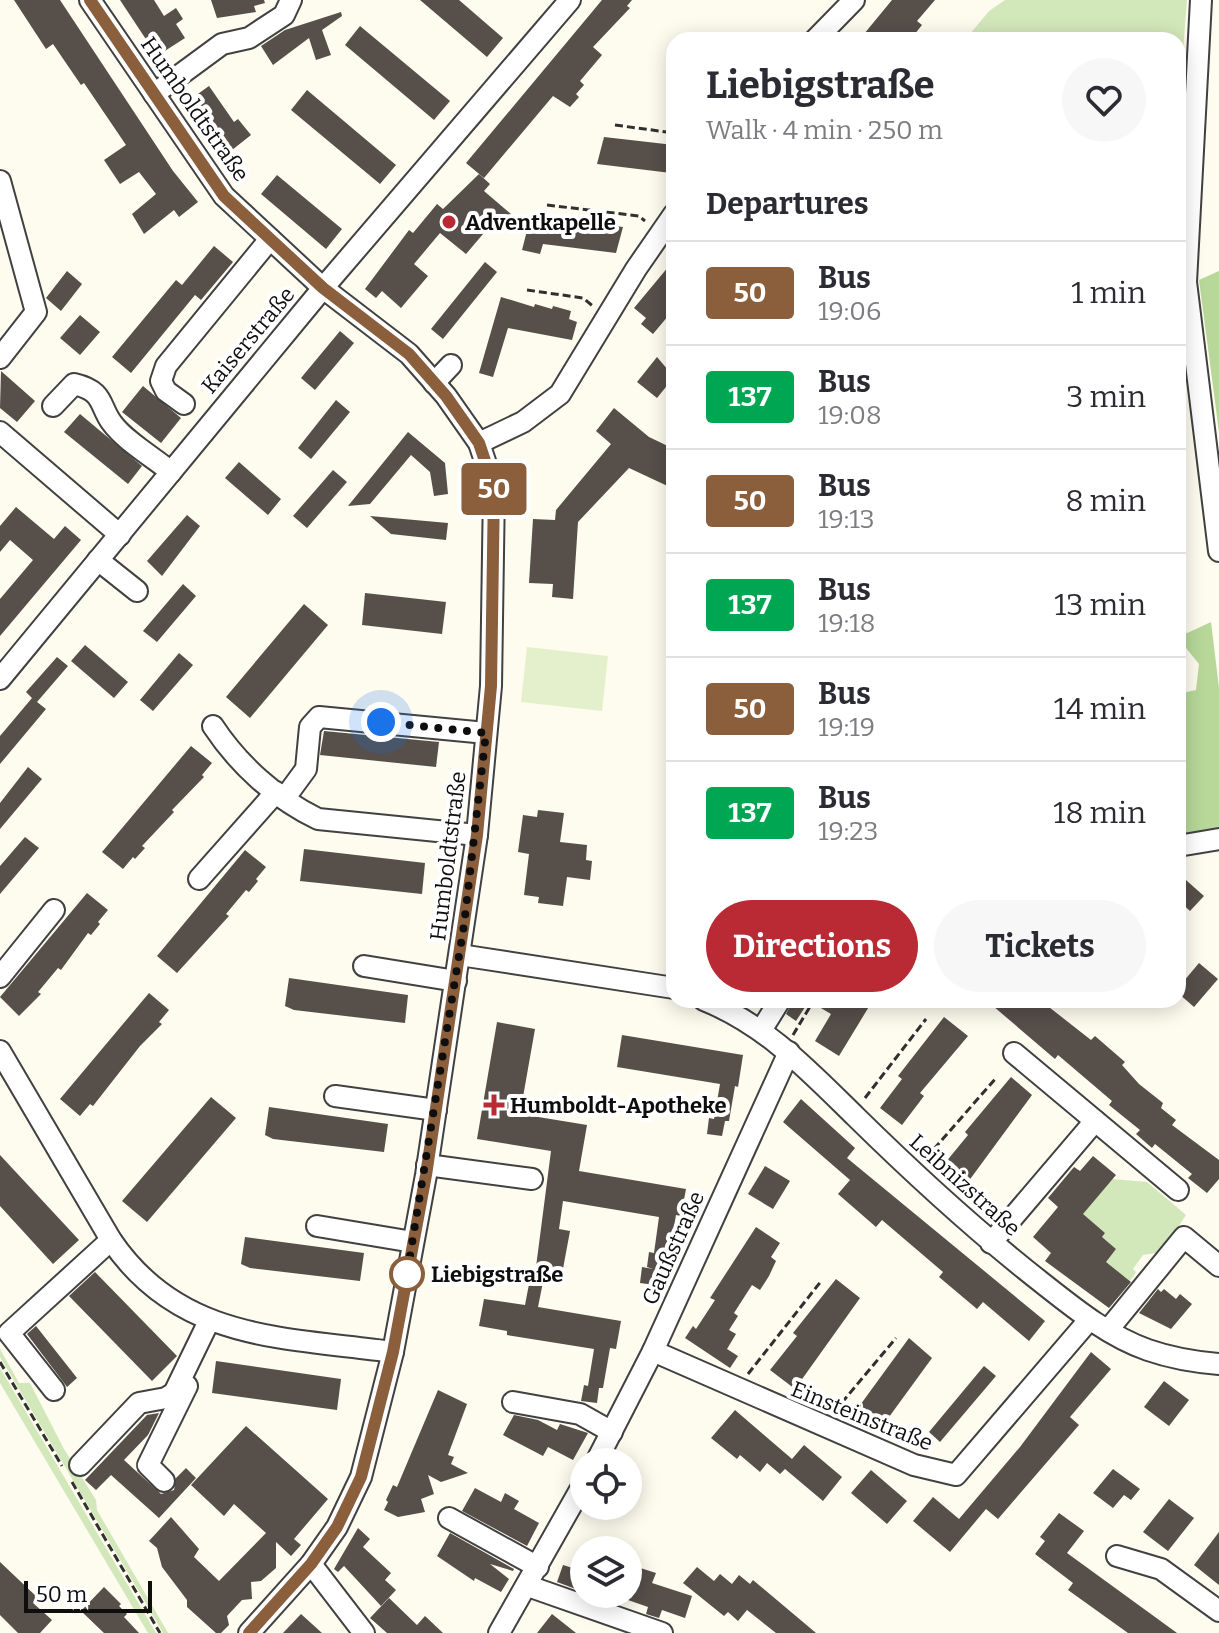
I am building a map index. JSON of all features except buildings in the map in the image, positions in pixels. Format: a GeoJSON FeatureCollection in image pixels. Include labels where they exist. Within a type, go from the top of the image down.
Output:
{"type":"FeatureCollection","features":[{"type":"Feature","properties":{"kind":"street","name":"Humboldtstraße"},"geometry":{"type":"LineString","coordinates":[[90,0],[224,196],[323,288],[409,354],[479,443],[494,488],[493,627],[477,835],[436,1110],[393,1352],[361,1477],[337,1527],[311,1564],[249,1633]]}},
{"type":"Feature","properties":{"kind":"street"},"geometry":{"type":"LineString","coordinates":[[154,94],[222,44],[249,38],[284,15],[291,0]]}},
{"type":"Feature","properties":{"kind":"street","name":"Kaiserstraße"},"geometry":{"type":"LineString","coordinates":[[0,679],[323,288],[570,0]]}},
{"type":"Feature","properties":{"kind":"street"},"geometry":{"type":"LineString","coordinates":[[823,32],[854,0]]}},
{"type":"Feature","properties":{"kind":"street"},"geometry":{"type":"LineString","coordinates":[[1201,0],[1186,282],[1219,551]]}},
{"type":"Feature","properties":{"kind":"street"},"geometry":{"type":"LineString","coordinates":[[0,181],[36,312],[0,358]]}},
{"type":"Feature","properties":{"kind":"street"},"geometry":{"type":"LineString","coordinates":[[479,443],[523,422],[560,394],[666,225]]}},
{"type":"Feature","properties":{"kind":"street"},"geometry":{"type":"LineString","coordinates":[[184,404],[166,391],[161,381],[166,366],[270,239]]}},
{"type":"Feature","properties":{"kind":"street"},"geometry":{"type":"LineString","coordinates":[[434,383],[451,365]]}},
{"type":"Feature","properties":{"kind":"street"},"geometry":{"type":"LineString","coordinates":[[53,406],[74,384],[84,386],[107,408],[111,422],[171,472]]}},
{"type":"Feature","properties":{"kind":"street"},"geometry":{"type":"LineString","coordinates":[[0,432],[120,535]]}},
{"type":"Feature","properties":{"kind":"street"},"geometry":{"type":"LineString","coordinates":[[98,560],[137,591]]}},
{"type":"Feature","properties":{"kind":"street"},"geometry":{"type":"LineString","coordinates":[[199,879],[306,769],[310,727],[319,717],[486,733]]}},
{"type":"Feature","properties":{"kind":"street"},"geometry":{"type":"LineString","coordinates":[[213,726],[232,755],[280,795],[318,819],[477,835]]}},
{"type":"Feature","properties":{"kind":"street"},"geometry":{"type":"LineString","coordinates":[[1186,845],[1219,839]]}},
{"type":"Feature","properties":{"kind":"street"},"geometry":{"type":"LineString","coordinates":[[0,977],[54,910]]}},
{"type":"Feature","properties":{"kind":"street"},"geometry":{"type":"LineString","coordinates":[[460,955],[666,985]]}},
{"type":"Feature","properties":{"kind":"street"},"geometry":{"type":"LineString","coordinates":[[364,966],[456,981]]}},
{"type":"Feature","properties":{"kind":"street","name":"Leibnizstraße"},"geometry":{"type":"LineString","coordinates":[[724,1008],[762,1029],[787,1050],[913,1173],[991,1243],[1089,1320],[1146,1349],[1188,1361],[1219,1364]]}},
{"type":"Feature","properties":{"kind":"street"},"geometry":{"type":"LineString","coordinates":[[762,1029],[775,1008]]}},
{"type":"Feature","properties":{"kind":"street","name":"Gaußstraße"},"geometry":{"type":"LineString","coordinates":[[603,1448],[653,1351],[787,1050]]}},
{"type":"Feature","properties":{"kind":"street"},"geometry":{"type":"LineString","coordinates":[[0,1051],[111,1240],[128,1265],[159,1293],[213,1323],[393,1352]]}},
{"type":"Feature","properties":{"kind":"street"},"geometry":{"type":"LineString","coordinates":[[1014,1053],[1178,1190]]}},
{"type":"Feature","properties":{"kind":"street"},"geometry":{"type":"LineString","coordinates":[[335,1096],[436,1110]]}},
{"type":"Feature","properties":{"kind":"street"},"geometry":{"type":"LineString","coordinates":[[991,1243],[1095,1121]]}},
{"type":"Feature","properties":{"kind":"street"},"geometry":{"type":"LineString","coordinates":[[427,1165],[532,1179]]}},
{"type":"Feature","properties":{"kind":"street"},"geometry":{"type":"LineString","coordinates":[[317,1226],[413,1242]]}},
{"type":"Feature","properties":{"kind":"street"},"geometry":{"type":"LineString","coordinates":[[1108,1330],[1184,1237],[1219,1266]]}},
{"type":"Feature","properties":{"kind":"street"},"geometry":{"type":"LineString","coordinates":[[54,1390],[9,1333],[111,1240]]}},
{"type":"Feature","properties":{"kind":"street","name":"Einsteinstraße"},"geometry":{"type":"LineString","coordinates":[[653,1351],[736,1390],[914,1465],[956,1475],[1089,1320]]}},
{"type":"Feature","properties":{"kind":"street"},"geometry":{"type":"LineString","coordinates":[[80,1465],[139,1403],[166,1398],[174,1393],[213,1323]]}},
{"type":"Feature","properties":{"kind":"street"},"geometry":{"type":"LineString","coordinates":[[164,1481],[148,1465],[213,1323]]}},
{"type":"Feature","properties":{"kind":"street"},"geometry":{"type":"LineString","coordinates":[[513,1402],[580,1414],[612,1432]]}},
{"type":"Feature","properties":{"kind":"street"},"geometry":{"type":"LineString","coordinates":[[499,1633],[570,1509]]}},
{"type":"Feature","properties":{"kind":"street"},"geometry":{"type":"LineString","coordinates":[[449,1518],[538,1567]]}},
{"type":"Feature","properties":{"kind":"street"},"geometry":{"type":"LineString","coordinates":[[1117,1556],[1161,1569],[1219,1611]]}},
{"type":"Feature","properties":{"kind":"street"},"geometry":{"type":"LineString","coordinates":[[311,1564],[364,1633]]}},
{"type":"Feature","properties":{"kind":"street"},"geometry":{"type":"LineString","coordinates":[[528,1586],[662,1633]]}},
{"type":"Feature","properties":{"kind":"path"},"geometry":{"type":"LineString","coordinates":[[615,125],[666,132]]}},
{"type":"Feature","properties":{"kind":"path"},"geometry":{"type":"LineString","coordinates":[[547,205],[639,216],[660,234]]}},
{"type":"Feature","properties":{"kind":"path"},"geometry":{"type":"LineString","coordinates":[[527,290],[583,298],[606,318]]}},
{"type":"Feature","properties":{"kind":"path"},"geometry":{"type":"LineString","coordinates":[[787,1050],[810,1008]]}},
{"type":"Feature","properties":{"kind":"path"},"geometry":{"type":"LineString","coordinates":[[852,1114],[926,1019]]}},
{"type":"Feature","properties":{"kind":"path"},"geometry":{"type":"LineString","coordinates":[[913,1173],[997,1077]]}},
{"type":"Feature","properties":{"kind":"path"},"geometry":{"type":"LineString","coordinates":[[736,1390],[822,1280]]}},
{"type":"Feature","properties":{"kind":"path"},"geometry":{"type":"LineString","coordinates":[[822,1427],[896,1338]]}},
{"type":"Feature","properties":{"kind":"path"},"geometry":{"type":"LineString","coordinates":[[0,1362],[160,1633]]}},
{"type":"Feature","properties":{"kind":"green space"},"geometry":{"type":"Polygon","coordinates":[[[1005,0],[1187,0],[1185,32],[972,32],[989,11],[1005,0]]]}},
{"type":"Feature","properties":{"kind":"green space"},"geometry":{"type":"Polygon","coordinates":[[[1219,271],[1219,432],[1199,280],[1219,271]]]}},
{"type":"Feature","properties":{"kind":"green space"},"geometry":{"type":"Polygon","coordinates":[[[1211,622],[1219,688],[1219,833],[1186,839],[1186,692],[1196,690],[1199,664],[1186,648],[1186,634],[1211,622]]]}},
{"type":"Feature","properties":{"kind":"green space"},"geometry":{"type":"Polygon","coordinates":[[[527,647],[608,656],[602,711],[521,702],[527,647]]]}},
{"type":"Feature","properties":{"kind":"green space"},"geometry":{"type":"Polygon","coordinates":[[[1112,1179],[1147,1182],[1186,1215],[1162,1252],[1143,1255],[1133,1269],[1136,1272],[1130,1281],[1124,1276],[1121,1280],[1101,1267],[1116,1249],[1102,1237],[1105,1233],[1072,1217],[1112,1179]]]}},
{"type":"Feature","properties":{"kind":"green space"},"geometry":{"type":"Polygon","coordinates":[[[0,1349],[19,1383],[30,1383],[64,1449],[96,1500],[97,1510],[168,1633],[163,1633],[0,1357],[0,1349]]]}},
{"type":"Feature","properties":{"kind":"green space"},"geometry":{"type":"Polygon","coordinates":[[[0,1368],[156,1633],[148,1633],[0,1383],[0,1368]]]}},
{"type":"Feature","properties":{"kind":"bus line","name":"50"},"geometry":{"type":"LineString","coordinates":[[90,0],[224,196],[323,288],[409,354],[446,396],[479,443],[494,488],[491,686],[477,835],[426,1175],[393,1352],[361,1477],[337,1527],[311,1564],[249,1633]]}},
{"type":"Feature","properties":{"kind":"place","name":"Adventkapelle"},"geometry":{"type":"Point","coordinates":[449,222]}},
{"type":"Feature","properties":{"kind":"place","name":"Humboldt-Apotheke"},"geometry":{"type":"Point","coordinates":[494,1105]}},
{"type":"Feature","properties":{"kind":"place","name":"Liebigstraße"},"geometry":{"type":"Point","coordinates":[407,1274]}},
{"type":"Feature","properties":{"kind":"route"},"geometry":{"type":"LineString","coordinates":[[381,722],[486,733],[477,835],[464,925],[426,1175],[407,1274]]}}]}
